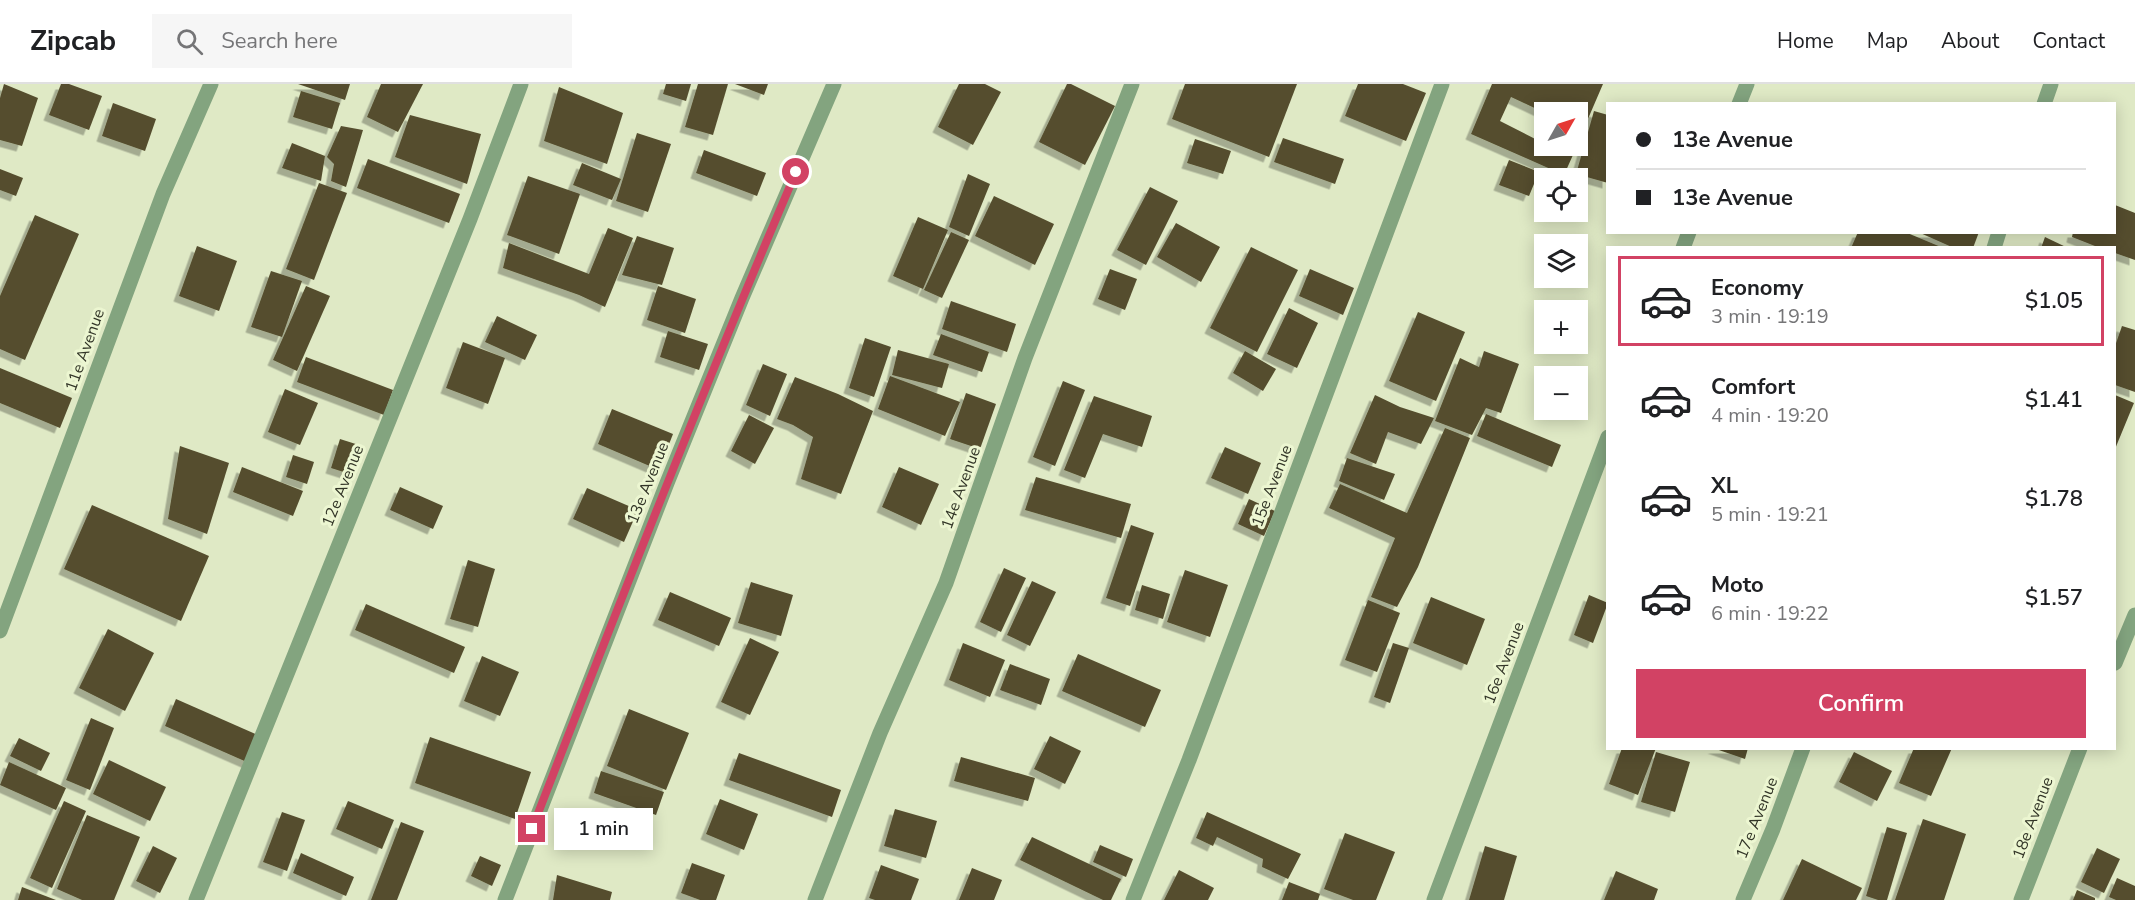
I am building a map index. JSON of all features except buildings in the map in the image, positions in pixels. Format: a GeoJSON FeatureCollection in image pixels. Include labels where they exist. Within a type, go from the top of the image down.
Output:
{"type":"FeatureCollection","features":[{"type":"Feature","properties":{"kind":"street","name":"11e Avenue"},"geometry":{"type":"LineString","coordinates":[[0,631],[163,194],[211,84]]}},
{"type":"Feature","properties":{"kind":"street","name":"12e Avenue"},"geometry":{"type":"LineString","coordinates":[[196,900],[470,219],[521,84]]}},
{"type":"Feature","properties":{"kind":"street","name":"13e Avenue"},"geometry":{"type":"LineString","coordinates":[[505,900],[667,483],[742,298],[834,84]]}},
{"type":"Feature","properties":{"kind":"street","name":"14e Avenue"},"geometry":{"type":"LineString","coordinates":[[815,900],[880,733],[946,583],[1025,358],[1132,84]]}},
{"type":"Feature","properties":{"kind":"street","name":"15e Avenue"},"geometry":{"type":"LineString","coordinates":[[1133,900],[1189,760],[1442,84]]}},
{"type":"Feature","properties":{"kind":"street"},"geometry":{"type":"LineString","coordinates":[[1740,102],[1747,84]]}},
{"type":"Feature","properties":{"kind":"street"},"geometry":{"type":"LineString","coordinates":[[2044,102],[2051,84]]}},
{"type":"Feature","properties":{"kind":"street","name":"16e Avenue"},"geometry":{"type":"LineString","coordinates":[[1434,900],[1606,442]]}},
{"type":"Feature","properties":{"kind":"street"},"geometry":{"type":"LineString","coordinates":[[2116,661],[2135,615]]}},
{"type":"Feature","properties":{"kind":"street","name":"17e Avenue"},"geometry":{"type":"LineString","coordinates":[[1743,900],[1773,829],[1802,750]]}},
{"type":"Feature","properties":{"kind":"street","name":"18e Avenue"},"geometry":{"type":"LineString","coordinates":[[2021,900],[2079,750]]}},
{"type":"Feature","properties":{"kind":"route"},"geometry":{"type":"LineString","coordinates":[[532,829],[667,483],[796,172]]}}]}
